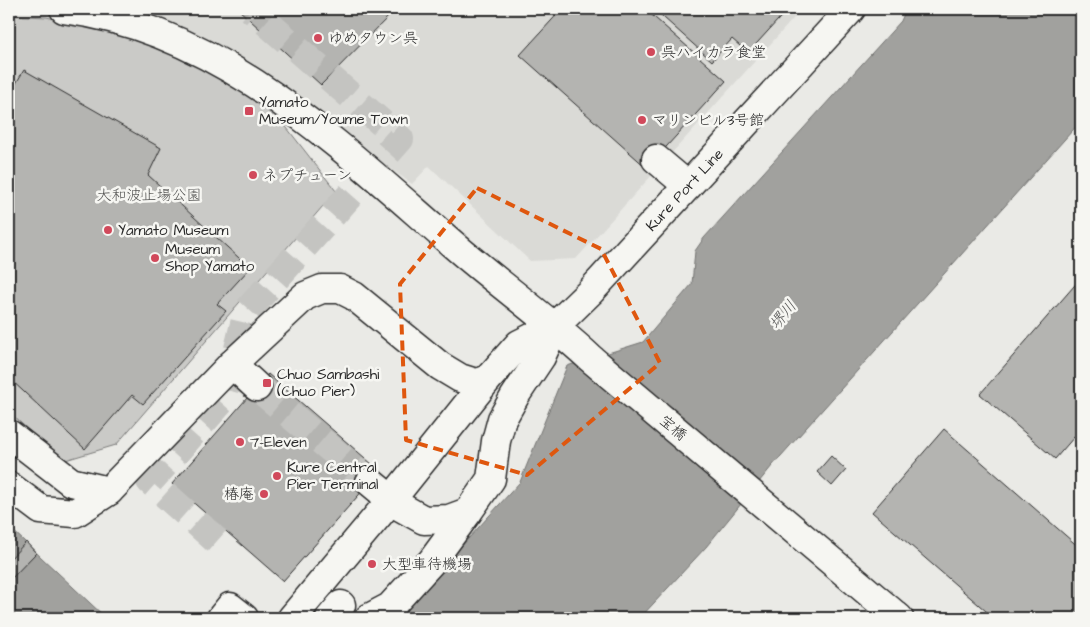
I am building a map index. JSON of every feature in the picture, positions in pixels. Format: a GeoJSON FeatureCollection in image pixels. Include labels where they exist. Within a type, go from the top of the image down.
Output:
{"type":"FeatureCollection","features":[{"type":"Feature","properties":{"kind":"street","name":"宝橋"},"geometry":{"type":"LineString","coordinates":[[64,9],[85,11],[145,27],[200,52],[266,89],[320,129],[504,288],[555,326],[590,358],[899,618]]}},
{"type":"Feature","properties":{"kind":"street","name":"Kure Port Line"},"geometry":{"type":"LineString","coordinates":[[555,326],[590,292],[850,9]]}},
{"type":"Feature","properties":{"kind":"street"},"geometry":{"type":"LineString","coordinates":[[656,159],[688,186]]}},
{"type":"Feature","properties":{"kind":"street"},"geometry":{"type":"LineString","coordinates":[[9,486],[41,510],[75,513],[109,491],[232,364],[304,296],[322,289],[340,288],[354,296],[440,366],[460,378],[476,383],[487,380]]}},
{"type":"Feature","properties":{"kind":"street"},"geometry":{"type":"LineString","coordinates":[[292,618],[391,500],[487,380],[519,344],[555,326]]}},
{"type":"Feature","properties":{"kind":"street"},"geometry":{"type":"LineString","coordinates":[[369,618],[390,607],[432,561],[491,479],[496,441],[502,419],[541,357],[555,326]]}},
{"type":"Feature","properties":{"kind":"street"},"geometry":{"type":"LineString","coordinates":[[232,364],[257,387]]}},
{"type":"Feature","properties":{"kind":"street"},"geometry":{"type":"LineString","coordinates":[[9,434],[71,482],[109,491]]}},
{"type":"Feature","properties":{"kind":"street"},"geometry":{"type":"LineString","coordinates":[[370,482],[415,524],[448,519],[468,512]]}},
{"type":"Feature","properties":{"kind":"street"},"geometry":{"type":"LineString","coordinates":[[221,618],[230,607],[244,618]]}},
{"type":"Feature","properties":{"kind":"highlighted area"},"geometry":{"type":"Polygon","coordinates":[[[477,188],[601,249],[660,363],[527,475],[406,440],[400,284],[477,188]]]}},
{"type":"Feature","properties":{"kind":"shaded area"},"geometry":{"type":"Polygon","coordinates":[[[116,9],[802,9],[576,259],[530,261],[429,166],[412,184],[218,47],[116,9]]]}},
{"type":"Feature","properties":{"kind":"green space","name":"大和波止場公園"},"geometry":{"type":"Polygon","coordinates":[[[9,15],[46,17],[133,33],[218,72],[280,119],[336,191],[116,445],[62,461],[9,412],[9,15]]]}},
{"type":"Feature","properties":{"kind":"water","name":"堺川"},"geometry":{"type":"Polygon","coordinates":[[[906,9],[920,9],[922,12],[926,9],[1081,9],[1081,121],[772,466],[706,547],[640,618],[396,618],[520,482],[567,366],[643,342],[692,284],[695,251],[704,238],[901,21],[906,9]]]}},
{"type":"Feature","properties":{"kind":"water"},"geometry":{"type":"Polygon","coordinates":[[[9,527],[106,618],[9,618],[9,527]]]}},
{"type":"Feature","properties":{"kind":"building","name":"ゆめタウン呉"},"geometry":{"type":"Polygon","coordinates":[[[238,9],[396,9],[321,85],[238,9]]]}},
{"type":"Feature","properties":{"kind":"building","name":"マリンビル3号館"},"geometry":{"type":"Polygon","coordinates":[[[562,9],[645,9],[726,81],[647,168],[520,55],[562,9]]]}},
{"type":"Feature","properties":{"kind":"building"},"geometry":{"type":"Polygon","coordinates":[[[654,9],[788,9],[748,53],[732,39],[712,61],[654,9]]]}},
{"type":"Feature","properties":{"kind":"building","name":"Yamato Museum"},"geometry":{"type":"Polygon","coordinates":[[[24,70],[161,148],[148,175],[250,268],[217,304],[226,311],[143,404],[132,395],[85,449],[9,378],[9,95],[24,70]]]}},
{"type":"Feature","properties":{"kind":"building"},"geometry":{"type":"Polygon","coordinates":[[[1081,278],[1081,429],[1055,459],[980,394],[1081,278]]]}},
{"type":"Feature","properties":{"kind":"building","name":"Kure Central Pier Terminal"},"geometry":{"type":"Polygon","coordinates":[[[268,374],[380,471],[283,581],[172,484],[268,374]]]}},
{"type":"Feature","properties":{"kind":"building"},"geometry":{"type":"Polygon","coordinates":[[[944,429],[1081,549],[1081,618],[994,618],[872,512],[944,429]]]}},
{"type":"Feature","properties":{"kind":"building"},"geometry":{"type":"Polygon","coordinates":[[[831,456],[846,470],[832,486],[817,472],[831,456]]]}},
{"type":"Feature","properties":{"kind":"building"},"geometry":{"type":"Polygon","coordinates":[[[26,542],[36,553],[9,581],[9,560],[26,542]]]}},
{"type":"Feature","properties":{"kind":"tunnel"},"geometry":{"type":"LineString","coordinates":[[217,541],[150,481],[227,395],[247,311],[400,139],[251,9]]}},
{"type":"Feature","properties":{"kind":"tunnel"},"geometry":{"type":"LineString","coordinates":[[257,387],[370,482]]}},
{"type":"Feature","properties":{"kind":"place","name":"ゆめタウン呉"},"geometry":{"type":"Point","coordinates":[318,38]}},
{"type":"Feature","properties":{"kind":"place","name":"呉ハイカラ食堂"},"geometry":{"type":"Point","coordinates":[651,52]}},
{"type":"Feature","properties":{"kind":"place","name":"Yamato Museum/Youme Town"},"geometry":{"type":"Point","coordinates":[249,111]}},
{"type":"Feature","properties":{"kind":"place","name":"マリンビル3号館"},"geometry":{"type":"Point","coordinates":[642,120]}},
{"type":"Feature","properties":{"kind":"place","name":"ネプチューン"},"geometry":{"type":"Point","coordinates":[253,175]}},
{"type":"Feature","properties":{"kind":"place","name":"Yamato Museum"},"geometry":{"type":"Point","coordinates":[108,230]}},
{"type":"Feature","properties":{"kind":"place","name":"Museum Shop Yamato"},"geometry":{"type":"Point","coordinates":[155,258]}},
{"type":"Feature","properties":{"kind":"place","name":"Chuo Sambashi (Chuo Pier)"},"geometry":{"type":"Point","coordinates":[267,383]}},
{"type":"Feature","properties":{"kind":"place","name":"7-Eleven"},"geometry":{"type":"Point","coordinates":[240,442]}},
{"type":"Feature","properties":{"kind":"place","name":"Kure Central Pier Terminal"},"geometry":{"type":"Point","coordinates":[277,476]}},
{"type":"Feature","properties":{"kind":"place","name":"椿庵"},"geometry":{"type":"Point","coordinates":[264,494]}},
{"type":"Feature","properties":{"kind":"place","name":"大型車待機場"},"geometry":{"type":"Point","coordinates":[372,564]}}]}
